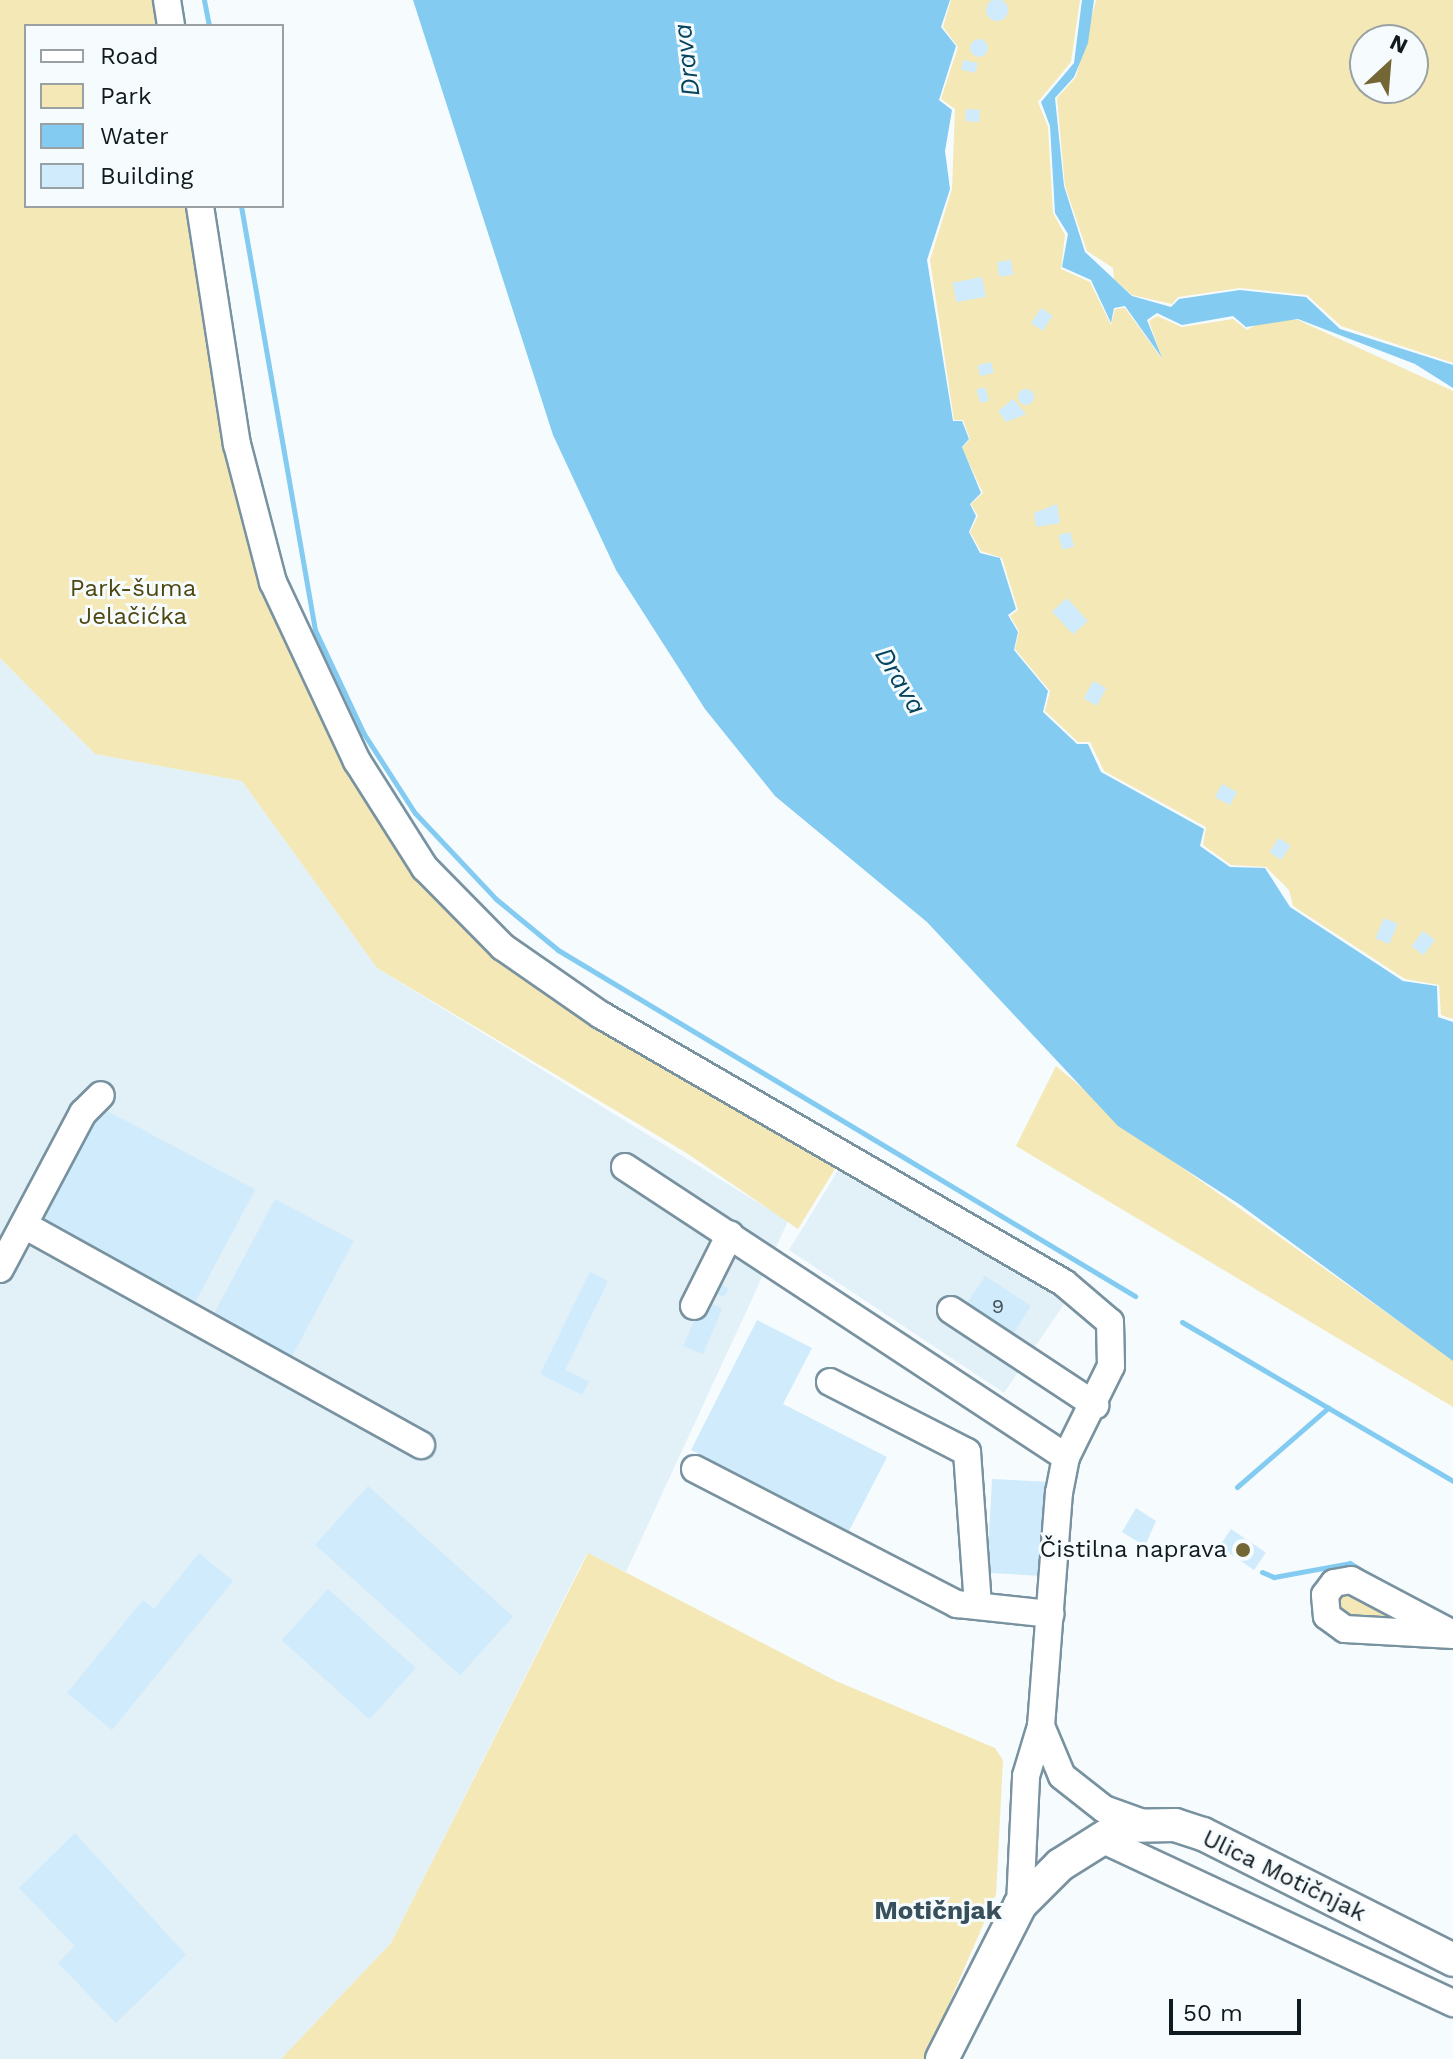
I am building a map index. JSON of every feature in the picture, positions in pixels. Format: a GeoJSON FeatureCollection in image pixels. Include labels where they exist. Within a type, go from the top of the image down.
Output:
{"type":"FeatureCollection","features":[{"type":"Feature","properties":{"kind":"main road","name":"Ulica Motičnjak"},"geometry":{"type":"LineString","coordinates":[[942,2059],[1020,1905],[1099,1838],[1146,1824],[1203,1834],[1453,1960]]}},
{"type":"Feature","properties":{"kind":"street"},"geometry":{"type":"LineString","coordinates":[[167,0],[171,24]]}},
{"type":"Feature","properties":{"kind":"street"},"geometry":{"type":"LineString","coordinates":[[200,208],[237,444],[273,582],[398,832],[455,904],[538,972],[1098,1309],[1114,1342],[1095,1405],[1066,1457],[1041,1726],[1026,1776],[1020,1905]]}},
{"type":"Feature","properties":{"kind":"street"},"geometry":{"type":"LineString","coordinates":[[0,1269],[83,1113],[101,1095]]}},
{"type":"Feature","properties":{"kind":"street"},"geometry":{"type":"LineString","coordinates":[[625,1167],[1066,1457]]}},
{"type":"Feature","properties":{"kind":"street"},"geometry":{"type":"LineString","coordinates":[[24,1225],[421,1445]]}},
{"type":"Feature","properties":{"kind":"street"},"geometry":{"type":"LineString","coordinates":[[694,1306],[730,1234]]}},
{"type":"Feature","properties":{"kind":"street"},"geometry":{"type":"LineString","coordinates":[[951,1310],[1095,1405]]}},
{"type":"Feature","properties":{"kind":"street"},"geometry":{"type":"LineString","coordinates":[[830,1382],[967,1452],[978,1606]]}},
{"type":"Feature","properties":{"kind":"street"},"geometry":{"type":"LineString","coordinates":[[695,1469],[957,1604],[1050,1614]]}},
{"type":"Feature","properties":{"kind":"street"},"geometry":{"type":"LineString","coordinates":[[1041,1726],[1062,1776],[1104,1809],[1146,1824]]}},
{"type":"Feature","properties":{"kind":"street"},"geometry":{"type":"LineString","coordinates":[[1099,1838],[1453,2003]]}},
{"type":"Feature","properties":{"kind":"shaded area"},"geometry":{"type":"Polygon","coordinates":[[[0,658],[95,754],[242,781],[377,968],[788,1221],[626,1572],[587,1553],[391,1943],[281,2059],[0,2059],[0,658]]]}},
{"type":"Feature","properties":{"kind":"shaded area"},"geometry":{"type":"Polygon","coordinates":[[[839,1169],[1068,1298],[1004,1393],[789,1250],[839,1169]]]}},
{"type":"Feature","properties":{"kind":"green space","name":"Park-šuma Jelačićka"},"geometry":{"type":"Polygon","coordinates":[[[0,0],[165,0],[169,24],[24,24],[24,208],[198,208],[271,595],[456,912],[838,1164],[798,1229],[685,1152],[377,968],[242,781],[95,754],[0,658],[0,0]]]}},
{"type":"Feature","properties":{"kind":"green space"},"geometry":{"type":"Polygon","coordinates":[[[951,0],[1080,0],[1071,62],[1038,102],[1048,127],[1053,213],[1065,235],[1061,269],[1090,282],[1111,325],[1115,309],[1125,308],[1162,359],[1149,321],[1157,316],[1182,327],[1233,319],[1247,330],[1264,320],[1298,320],[1453,391],[1453,1019],[1441,1015],[1439,985],[1405,979],[1293,906],[1289,890],[1266,867],[1231,865],[1203,845],[1206,827],[1104,771],[1090,742],[1078,742],[1045,711],[1050,691],[1015,649],[1019,631],[1010,616],[1018,610],[1002,558],[981,551],[970,532],[978,516],[971,504],[983,493],[962,448],[970,439],[963,420],[954,420],[930,260],[952,189],[955,109],[941,99],[958,47],[943,27],[951,0]]]}},
{"type":"Feature","properties":{"kind":"green space"},"geometry":{"type":"Polygon","coordinates":[[[1096,0],[1453,0],[1453,363],[1341,326],[1307,295],[1240,288],[1178,297],[1172,304],[1132,295],[1114,279],[1113,268],[1087,251],[1065,186],[1057,98],[1076,77],[1096,0]]]}},
{"type":"Feature","properties":{"kind":"green space"},"geometry":{"type":"Polygon","coordinates":[[[1056,1066],[1153,1147],[1453,1360],[1453,1407],[1016,1146],[1056,1066]]]}},
{"type":"Feature","properties":{"kind":"green space"},"geometry":{"type":"Polygon","coordinates":[[[588,1553],[836,1681],[995,1748],[1003,1760],[996,1895],[925,2059],[281,2059],[391,1943],[588,1553]]]}},
{"type":"Feature","properties":{"kind":"green space"},"geometry":{"type":"Polygon","coordinates":[[[1350,1588],[1391,1608],[1404,1630],[1335,1614],[1339,1591],[1350,1588]]]}},
{"type":"Feature","properties":{"kind":"water","name":"Drava"},"geometry":{"type":"Polygon","coordinates":[[[413,0],[950,0],[941,27],[956,46],[939,100],[952,110],[945,151],[950,189],[927,260],[953,421],[962,421],[969,439],[962,447],[981,493],[970,504],[976,516],[969,532],[980,553],[1000,558],[1016,609],[1008,615],[1018,632],[1014,650],[1048,691],[1043,712],[1077,744],[1088,744],[1101,772],[1204,829],[1200,846],[1230,867],[1265,868],[1290,907],[1403,981],[1437,986],[1438,1017],[1453,1022],[1453,1361],[1239,1204],[1118,1126],[927,922],[775,796],[705,709],[616,570],[553,435],[413,0]]]}},
{"type":"Feature","properties":{"kind":"water"},"geometry":{"type":"Polygon","coordinates":[[[1082,0],[1094,0],[1088,43],[1074,77],[1055,98],[1064,186],[1085,252],[1132,296],[1171,307],[1179,299],[1240,290],[1306,297],[1340,329],[1453,365],[1453,388],[1415,364],[1298,319],[1246,327],[1233,316],[1182,325],[1157,313],[1147,320],[1162,358],[1125,306],[1114,308],[1111,323],[1091,280],[1062,267],[1068,234],[1055,213],[1050,126],[1041,102],[1074,63],[1082,0]]]}},
{"type":"Feature","properties":{"kind":"building"},"geometry":{"type":"Polygon","coordinates":[[[997,-1],[1005,2],[1008,10],[1005,18],[997,21],[989,18],[986,10],[989,2],[997,-1]]]}},
{"type":"Feature","properties":{"kind":"building"},"geometry":{"type":"Polygon","coordinates":[[[979,39],[988,48],[979,57],[970,48],[979,39]]]}},
{"type":"Feature","properties":{"kind":"building"},"geometry":{"type":"Polygon","coordinates":[[[963,60],[978,63],[976,73],[961,70],[963,60]]]}},
{"type":"Feature","properties":{"kind":"building"},"geometry":{"type":"Polygon","coordinates":[[[966,109],[980,110],[979,122],[965,121],[966,109]]]}},
{"type":"Feature","properties":{"kind":"building"},"geometry":{"type":"Polygon","coordinates":[[[1011,260],[1013,275],[999,277],[997,262],[1011,260]]]}},
{"type":"Feature","properties":{"kind":"building"},"geometry":{"type":"Polygon","coordinates":[[[982,277],[986,297],[956,302],[953,283],[982,277]]]}},
{"type":"Feature","properties":{"kind":"building"},"geometry":{"type":"Polygon","coordinates":[[[1041,308],[1053,316],[1043,331],[1031,323],[1041,308]]]}},
{"type":"Feature","properties":{"kind":"building"},"geometry":{"type":"Polygon","coordinates":[[[991,362],[994,373],[980,376],[977,366],[991,362]]]}},
{"type":"Feature","properties":{"kind":"building"},"geometry":{"type":"Polygon","coordinates":[[[985,387],[989,400],[980,403],[976,390],[985,387]]]}},
{"type":"Feature","properties":{"kind":"building"},"geometry":{"type":"Polygon","coordinates":[[[1026,389],[1032,391],[1032,403],[1026,405],[1020,403],[1018,397],[1020,391],[1026,389]]]}},
{"type":"Feature","properties":{"kind":"building"},"geometry":{"type":"Polygon","coordinates":[[[1013,399],[1026,414],[1006,422],[998,411],[1013,399]]]}},
{"type":"Feature","properties":{"kind":"building"},"geometry":{"type":"Polygon","coordinates":[[[1057,504],[1060,523],[1036,527],[1034,513],[1057,504]]]}},
{"type":"Feature","properties":{"kind":"building"},"geometry":{"type":"Polygon","coordinates":[[[1070,532],[1074,546],[1063,550],[1058,535],[1070,532]]]}},
{"type":"Feature","properties":{"kind":"building"},"geometry":{"type":"Polygon","coordinates":[[[1067,598],[1088,621],[1073,634],[1052,611],[1067,598]]]}},
{"type":"Feature","properties":{"kind":"building"},"geometry":{"type":"Polygon","coordinates":[[[1093,681],[1106,688],[1097,706],[1084,699],[1093,681]]]}},
{"type":"Feature","properties":{"kind":"building"},"geometry":{"type":"Polygon","coordinates":[[[1222,784],[1237,792],[1230,805],[1215,797],[1222,784]]]}},
{"type":"Feature","properties":{"kind":"building"},"geometry":{"type":"Polygon","coordinates":[[[1279,838],[1291,846],[1281,860],[1269,852],[1279,838]]]}},
{"type":"Feature","properties":{"kind":"building"},"geometry":{"type":"Polygon","coordinates":[[[1384,918],[1398,924],[1389,944],[1375,938],[1384,918]]]}},
{"type":"Feature","properties":{"kind":"building"},"geometry":{"type":"Polygon","coordinates":[[[1423,931],[1435,940],[1424,955],[1412,946],[1423,931]]]}},
{"type":"Feature","properties":{"kind":"building"},"geometry":{"type":"Polygon","coordinates":[[[98,1106],[255,1190],[193,1306],[36,1223],[98,1106]]]}},
{"type":"Feature","properties":{"kind":"building"},"geometry":{"type":"Polygon","coordinates":[[[275,1199],[354,1241],[291,1359],[212,1317],[275,1199]]]}},
{"type":"Feature","properties":{"kind":"building"},"geometry":{"type":"Polygon","coordinates":[[[590,1272],[608,1281],[565,1370],[589,1382],[582,1395],[540,1374],[590,1272]]]}},
{"type":"Feature","properties":{"kind":"building"},"geometry":{"type":"Polygon","coordinates":[[[985,1276],[1031,1306],[1012,1335],[966,1305],[985,1276]]]}},
{"type":"Feature","properties":{"kind":"building"},"geometry":{"type":"Polygon","coordinates":[[[714,1280],[729,1289],[723,1297],[709,1289],[714,1280]]]}},
{"type":"Feature","properties":{"kind":"building"},"geometry":{"type":"Polygon","coordinates":[[[703,1300],[722,1308],[703,1354],[683,1346],[703,1300]]]}},
{"type":"Feature","properties":{"kind":"building"},"geometry":{"type":"Polygon","coordinates":[[[757,1320],[812,1348],[783,1404],[887,1457],[849,1531],[691,1450],[757,1320]]]}},
{"type":"Feature","properties":{"kind":"building"},"geometry":{"type":"Polygon","coordinates":[[[992,1479],[1045,1482],[1040,1576],[987,1573],[992,1479]]]}},
{"type":"Feature","properties":{"kind":"building"},"geometry":{"type":"Polygon","coordinates":[[[368,1486],[513,1616],[460,1675],[315,1545],[368,1486]]]}},
{"type":"Feature","properties":{"kind":"building"},"geometry":{"type":"Polygon","coordinates":[[[1136,1508],[1156,1521],[1145,1546],[1122,1532],[1136,1508]]]}},
{"type":"Feature","properties":{"kind":"building","name":"Čistilna naprava"},"geometry":{"type":"Polygon","coordinates":[[[1231,1529],[1266,1552],[1254,1570],[1219,1546],[1231,1529]]]}},
{"type":"Feature","properties":{"kind":"building"},"geometry":{"type":"Polygon","coordinates":[[[199,1553],[233,1581],[112,1730],[67,1693],[143,1600],[154,1609],[199,1553]]]}},
{"type":"Feature","properties":{"kind":"building"},"geometry":{"type":"Polygon","coordinates":[[[328,1589],[416,1668],[370,1719],[282,1640],[328,1589]]]}},
{"type":"Feature","properties":{"kind":"building"},"geometry":{"type":"Polygon","coordinates":[[[75,1833],[186,1955],[116,2023],[58,1963],[75,1946],[19,1888],[75,1833]]]}},
{"type":"Feature","properties":{"kind":"waterway"},"geometry":{"type":"LineString","coordinates":[[204,0],[209,24]]}},
{"type":"Feature","properties":{"kind":"waterway"},"geometry":{"type":"LineString","coordinates":[[241,208],[315,630],[364,734],[415,813],[496,899],[558,950],[1135,1296]]}},
{"type":"Feature","properties":{"kind":"waterway"},"geometry":{"type":"LineString","coordinates":[[1182,1322],[1453,1481]]}},
{"type":"Feature","properties":{"kind":"waterway"},"geometry":{"type":"LineString","coordinates":[[1237,1487],[1328,1408]]}},
{"type":"Feature","properties":{"kind":"waterway"},"geometry":{"type":"LineString","coordinates":[[1262,1572],[1274,1577],[1350,1563],[1381,1582]]}},
{"type":"Feature","properties":{"kind":"place","name":"Čistilna naprava"},"geometry":{"type":"Point","coordinates":[1243,1550]}},
{"type":"Feature","properties":{"kind":"district","name":"Motičnjak"},"geometry":{"type":"Point","coordinates":[938,1911]}}]}
